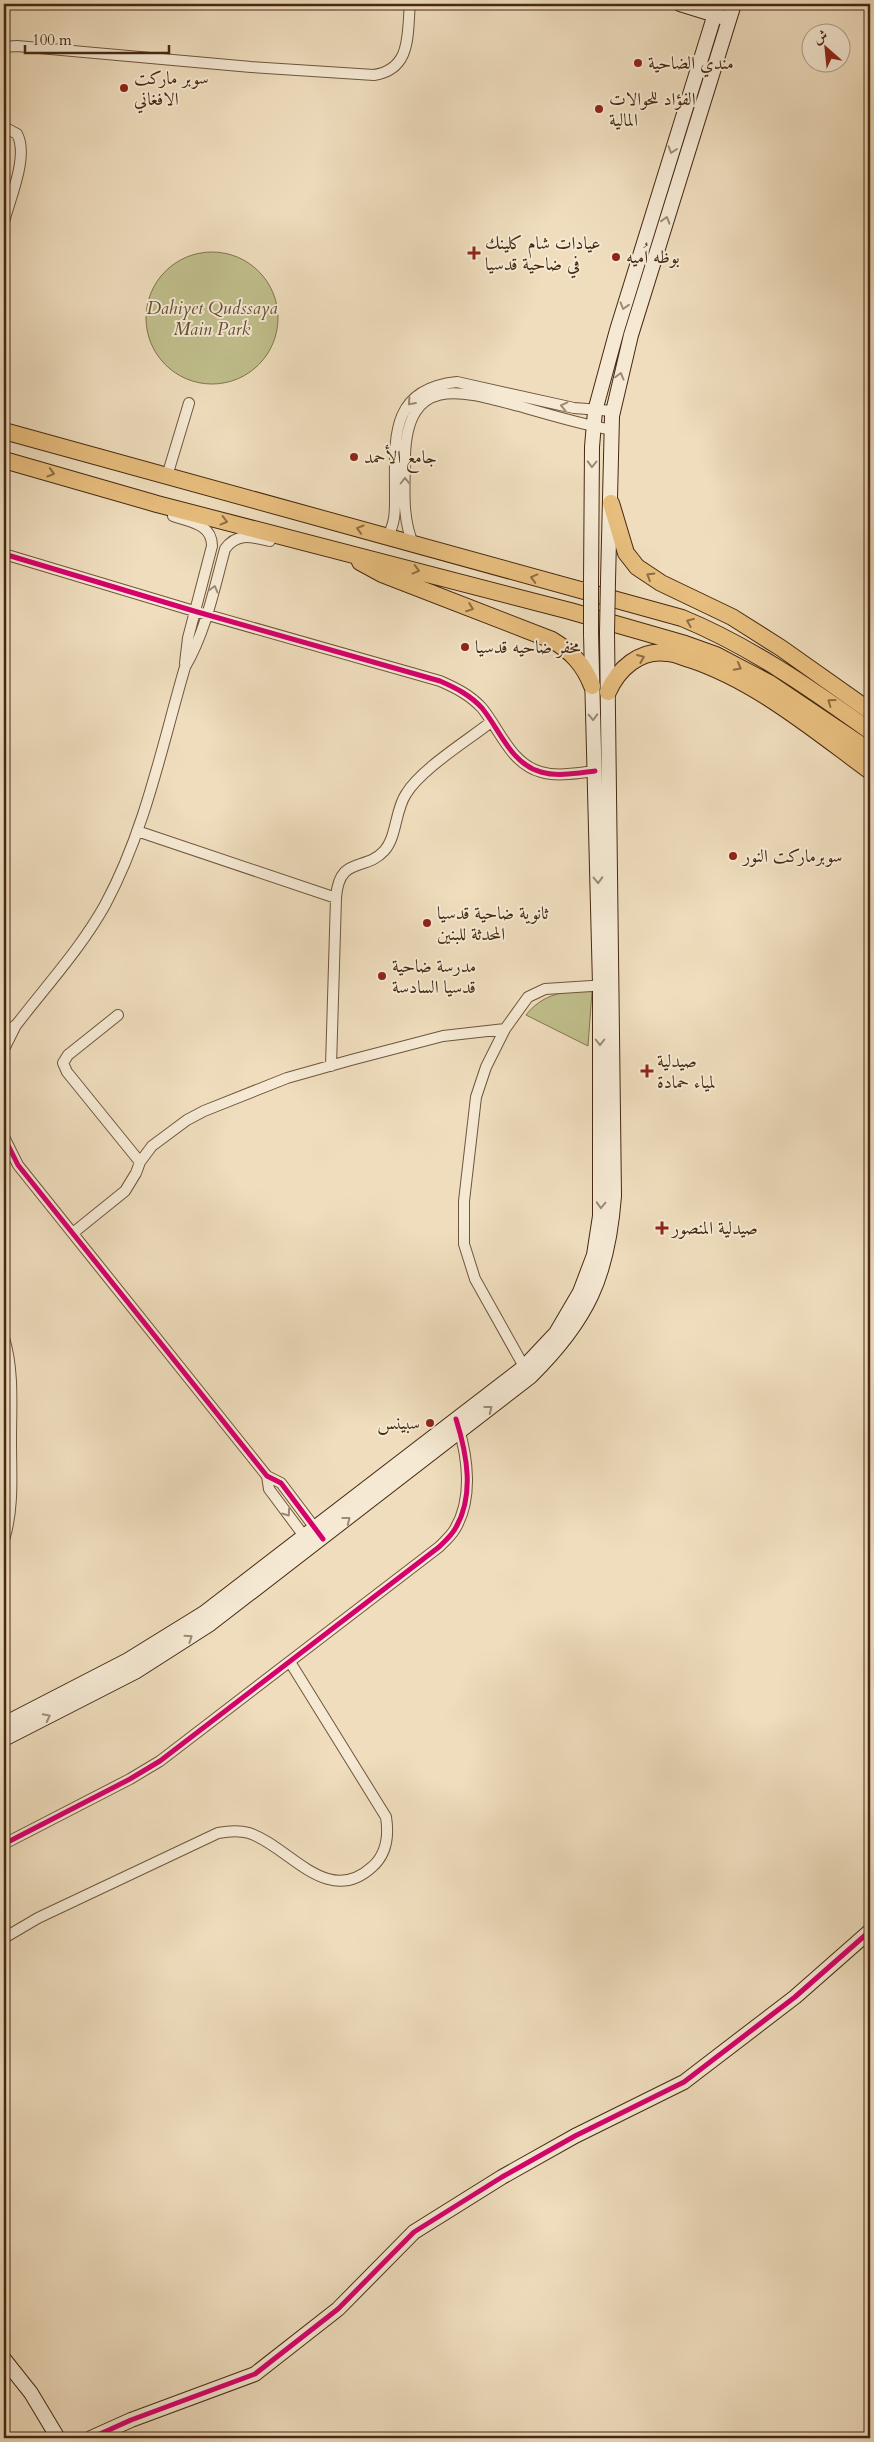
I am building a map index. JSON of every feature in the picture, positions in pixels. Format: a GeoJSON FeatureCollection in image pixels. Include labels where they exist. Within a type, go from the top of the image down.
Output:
{"type":"FeatureCollection","features":[{"type":"Feature","properties":{"kind":"main road"},"geometry":{"type":"LineString","coordinates":[[4,1724],[167,1638],[314,1537],[527,1372],[570,1333],[592,1297],[600,1278],[610,1238],[606,985],[607,633],[613,412],[631,335],[722,41],[730,8],[716,9],[680,4]]}},
{"type":"Feature","properties":{"kind":"main road"},"geometry":{"type":"LineString","coordinates":[[606,985],[592,686],[593,426],[595,411],[617,330],[716,9]]}},
{"type":"Feature","properties":{"kind":"main road"},"geometry":{"type":"LineString","coordinates":[[708,37],[717,37],[722,41]]}},
{"type":"Feature","properties":{"kind":"main road"},"geometry":{"type":"LineString","coordinates":[[659,192],[673,196]]}},
{"type":"Feature","properties":{"kind":"main road"},"geometry":{"type":"LineString","coordinates":[[4,431],[690,622],[716,632],[767,661],[824,697],[870,731]]}},
{"type":"Feature","properties":{"kind":"main road"},"geometry":{"type":"LineString","coordinates":[[4,460],[158,504],[570,611],[716,655],[769,683],[870,751]]}},
{"type":"Feature","properties":{"kind":"main road"},"geometry":{"type":"LineString","coordinates":[[611,503],[626,553],[637,567],[661,583],[732,617],[781,648],[870,711]]}},
{"type":"Feature","properties":{"kind":"main road"},"geometry":{"type":"LineString","coordinates":[[346,552],[382,574],[552,640],[568,651],[581,664],[592,686]]}},
{"type":"Feature","properties":{"kind":"main road"},"geometry":{"type":"LineString","coordinates":[[608,692],[613,680],[630,663],[641,656],[667,652],[709,666],[761,694],[870,771]]}},
{"type":"Feature","properties":{"kind":"main road"},"geometry":{"type":"LineString","coordinates":[[4,1739],[93,1694],[173,1649],[247,1597],[314,1537]]}},
{"type":"Feature","properties":{"kind":"main road"},"geometry":{"type":"LineString","coordinates":[[91,2438],[131,2420],[255,2374],[338,2309],[414,2232],[502,2177],[558,2145],[684,2082],[795,1997],[870,1930]]}},
{"type":"Feature","properties":{"kind":"main road"},"geometry":{"type":"LineString","coordinates":[[4,2359],[31,2393],[58,2438]]}},
{"type":"Feature","properties":{"kind":"street"},"geometry":{"type":"LineString","coordinates":[[4,47],[17,46],[260,68],[374,75],[390,70],[403,57],[406,49],[410,4]]}},
{"type":"Feature","properties":{"kind":"street"},"geometry":{"type":"LineString","coordinates":[[4,127],[17,134],[22,148],[21,160],[4,222]]}},
{"type":"Feature","properties":{"kind":"street"},"geometry":{"type":"LineString","coordinates":[[387,537],[393,525],[395,512],[397,426],[411,400],[432,387],[457,382],[593,426],[612,430]]}},
{"type":"Feature","properties":{"kind":"street"},"geometry":{"type":"LineString","coordinates":[[414,546],[408,530],[405,512],[406,440],[411,418],[419,407],[430,399],[443,393],[457,392],[613,412]]}},
{"type":"Feature","properties":{"kind":"street"},"geometry":{"type":"LineString","coordinates":[[167,476],[189,403]]}},
{"type":"Feature","properties":{"kind":"street"},"geometry":{"type":"LineString","coordinates":[[158,504],[172,516],[203,526],[212,538],[212,546],[186,645],[185,667]]}},
{"type":"Feature","properties":{"kind":"street"},"geometry":{"type":"LineString","coordinates":[[4,1034],[16,1024],[89,931],[120,875],[137,831],[185,667],[196,646],[207,614],[225,549],[230,542],[240,536],[282,543],[300,540]]}},
{"type":"Feature","properties":{"kind":"street"},"geometry":{"type":"LineString","coordinates":[[212,546],[218,543],[225,549]]}},
{"type":"Feature","properties":{"kind":"street"},"geometry":{"type":"LineString","coordinates":[[4,554],[194,611],[440,681],[470,697],[517,758],[528,767],[541,772],[555,774],[595,772]]}},
{"type":"Feature","properties":{"kind":"street"},"geometry":{"type":"LineString","coordinates":[[331,1066],[336,886],[344,873],[386,850],[400,804],[413,783],[491,722]]}},
{"type":"Feature","properties":{"kind":"street"},"geometry":{"type":"LineString","coordinates":[[137,831],[336,898]]}},
{"type":"Feature","properties":{"kind":"street"},"geometry":{"type":"LineString","coordinates":[[527,1372],[475,1280],[467,1257],[463,1231],[470,1138],[476,1097],[486,1067],[505,1029],[522,1004],[537,991],[606,985]]}},
{"type":"Feature","properties":{"kind":"street"},"geometry":{"type":"LineString","coordinates":[[118,1015],[68,1055],[63,1063],[67,1072],[140,1162]]}},
{"type":"Feature","properties":{"kind":"street"},"geometry":{"type":"LineString","coordinates":[[4,1049],[16,1024]]}},
{"type":"Feature","properties":{"kind":"street"},"geometry":{"type":"LineString","coordinates":[[73,1233],[125,1192],[145,1153],[170,1132],[204,1112],[287,1078],[443,1036],[505,1029]]}},
{"type":"Feature","properties":{"kind":"street"},"geometry":{"type":"LineString","coordinates":[[4,1138],[18,1165]]}},
{"type":"Feature","properties":{"kind":"street"},"geometry":{"type":"LineString","coordinates":[[4,1153],[18,1165],[267,1476],[281,1483],[314,1537]]}},
{"type":"Feature","properties":{"kind":"street"},"geometry":{"type":"LineString","coordinates":[[4,1338],[10,1370],[11,1398],[10,1505],[4,1540]]}},
{"type":"Feature","properties":{"kind":"street"},"geometry":{"type":"LineString","coordinates":[[4,1844],[153,1766],[439,1547],[454,1530],[463,1512],[467,1489],[467,1469],[458,1426]]}},
{"type":"Feature","properties":{"kind":"street"},"geometry":{"type":"LineString","coordinates":[[4,1938],[38,1918],[218,1833],[234,1831],[249,1833],[310,1871],[332,1880],[356,1877],[376,1863],[387,1841],[386,1817],[290,1662]]}},
{"type":"Feature","properties":{"kind":"green space","name":"Dahiyet Qudssaya Main Park"},"geometry":{"type":"Polygon","coordinates":[[[212,252],[225,253],[237,257],[259,271],[273,293],[277,305],[277,331],[273,343],[259,365],[237,379],[225,383],[212,384],[199,383],[187,379],[165,365],[151,343],[147,331],[146,318],[147,305],[151,293],[165,271],[187,257],[199,253],[212,252]]]}},
{"type":"Feature","properties":{"kind":"green space"},"geometry":{"type":"Polygon","coordinates":[[[582,990],[592,992],[588,1046],[526,1015],[544,999],[566,992],[582,990]]]}},
{"type":"Feature","properties":{"kind":"cycle path"},"geometry":{"type":"LineString","coordinates":[[4,554],[194,611],[440,681],[473,699],[482,708],[514,754],[531,768],[554,774],[595,771]]}},
{"type":"Feature","properties":{"kind":"cycle path"},"geometry":{"type":"LineString","coordinates":[[4,1137],[18,1165],[267,1476],[281,1483],[323,1539]]}},
{"type":"Feature","properties":{"kind":"cycle path"},"geometry":{"type":"LineString","coordinates":[[4,1844],[130,1779],[160,1761],[439,1547],[453,1532],[461,1516],[467,1489],[466,1460],[456,1419]]}},
{"type":"Feature","properties":{"kind":"cycle path"},"geometry":{"type":"LineString","coordinates":[[91,2438],[131,2420],[255,2374],[338,2309],[414,2232],[502,2177],[575,2136],[684,2082],[795,1997],[870,1931]]}},
{"type":"Feature","properties":{"kind":"place","name":"مندي الضاحية"},"geometry":{"type":"Point","coordinates":[638,63]}},
{"type":"Feature","properties":{"kind":"place","name":"سوبر ماركت الافغاني"},"geometry":{"type":"Point","coordinates":[124,88]}},
{"type":"Feature","properties":{"kind":"place","name":"الفؤاد للحوالات المالية"},"geometry":{"type":"Point","coordinates":[599,109]}},
{"type":"Feature","properties":{"kind":"place","name":"عيادات شام كلينك في ضاحية قدسيا"},"geometry":{"type":"Point","coordinates":[474,253]}},
{"type":"Feature","properties":{"kind":"place","name":"بوظه اُميه"},"geometry":{"type":"Point","coordinates":[616,257]}},
{"type":"Feature","properties":{"kind":"place","name":"جامع الأحمد"},"geometry":{"type":"Point","coordinates":[354,457]}},
{"type":"Feature","properties":{"kind":"place","name":"مخفر ضاحيه قدسيا"},"geometry":{"type":"Point","coordinates":[465,647]}},
{"type":"Feature","properties":{"kind":"place","name":"سوبرماركت النور"},"geometry":{"type":"Point","coordinates":[733,856]}},
{"type":"Feature","properties":{"kind":"place","name":"ثانوية ضاحية قدسيا المحدثة للبنين"},"geometry":{"type":"Point","coordinates":[427,923]}},
{"type":"Feature","properties":{"kind":"place","name":"مدرسة ضاحية قدسيا السادسة"},"geometry":{"type":"Point","coordinates":[382,976]}},
{"type":"Feature","properties":{"kind":"place","name":"صيدلية لمياء حمادة"},"geometry":{"type":"Point","coordinates":[647,1071]}},
{"type":"Feature","properties":{"kind":"place","name":"صيدلية المنصور"},"geometry":{"type":"Point","coordinates":[662,1228]}},
{"type":"Feature","properties":{"kind":"place","name":"سبينس"},"geometry":{"type":"Point","coordinates":[430,1423]}}]}
